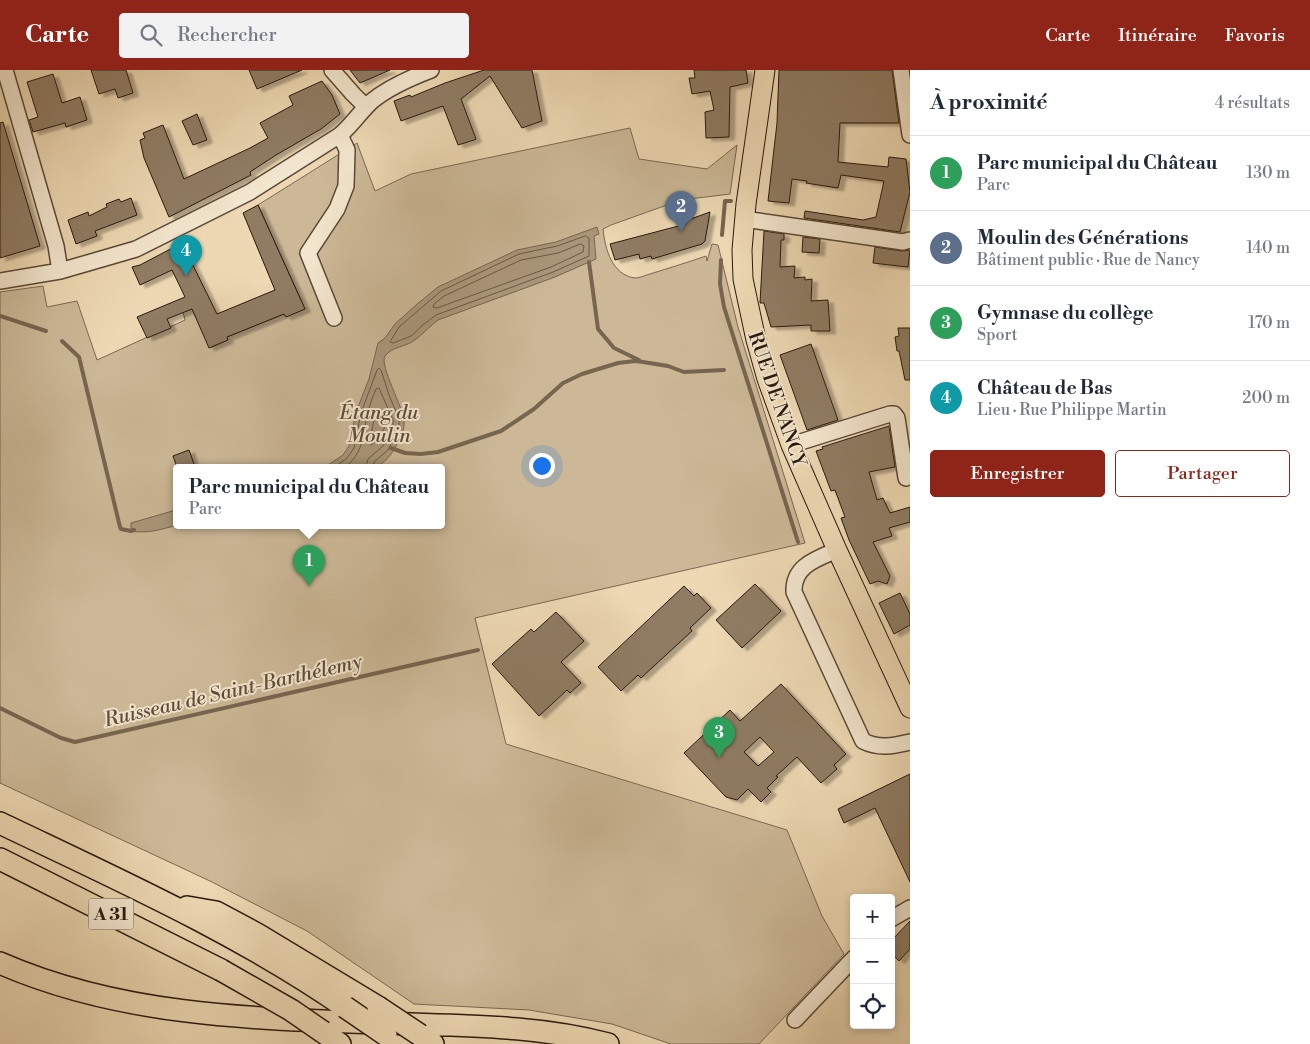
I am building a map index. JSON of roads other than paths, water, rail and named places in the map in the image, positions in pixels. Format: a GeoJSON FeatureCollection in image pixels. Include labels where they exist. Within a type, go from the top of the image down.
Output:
{"type":"FeatureCollection","features":[{"type":"Feature","properties":{"kind":"highway","name":"A 31"},"geometry":{"type":"LineString","coordinates":[[0,823],[170,904],[320,989],[391,1040]]}},
{"type":"Feature","properties":{"kind":"highway","name":"A 31"},"geometry":{"type":"LineString","coordinates":[[0,859],[222,970],[291,1010],[340,1044]]}},
{"type":"Feature","properties":{"kind":"highway"},"geometry":{"type":"LineString","coordinates":[[170,904],[216,912],[257,934],[378,1007],[427,1040]]}},
{"type":"Feature","properties":{"kind":"highway"},"geometry":{"type":"LineString","coordinates":[[0,963],[101,997],[185,1012],[250,1018],[504,1028],[550,1033],[608,1044]]}},
{"type":"Feature","properties":{"kind":"main road","name":"RUE DE NANCY"},"geometry":{"type":"LineString","coordinates":[[765,70],[744,219],[743,269],[749,310],[767,379],[791,445],[910,708]]}},
{"type":"Feature","properties":{"kind":"street"},"geometry":{"type":"LineString","coordinates":[[5,70],[56,246],[60,272]]}},
{"type":"Feature","properties":{"kind":"street"},"geometry":{"type":"LineString","coordinates":[[332,70],[366,107]]}},
{"type":"Feature","properties":{"kind":"street"},"geometry":{"type":"LineString","coordinates":[[0,281],[60,272],[136,249],[250,192],[340,135],[366,107],[389,90],[431,70]]}},
{"type":"Feature","properties":{"kind":"street"},"geometry":{"type":"LineString","coordinates":[[901,70],[910,135]]}},
{"type":"Feature","properties":{"kind":"street"},"geometry":{"type":"LineString","coordinates":[[334,318],[308,253],[338,209],[346,186],[347,150],[340,135]]}},
{"type":"Feature","properties":{"kind":"street"},"geometry":{"type":"LineString","coordinates":[[744,219],[904,242],[910,240]]}},
{"type":"Feature","properties":{"kind":"street"},"geometry":{"type":"LineString","coordinates":[[791,445],[894,414],[897,418],[906,478]]}},
{"type":"Feature","properties":{"kind":"street"},"geometry":{"type":"LineString","coordinates":[[837,550],[805,565],[796,576],[793,585],[794,592],[863,741],[889,747],[910,742]]}},
{"type":"Feature","properties":{"kind":"street"},"geometry":{"type":"LineString","coordinates":[[895,917],[910,908]]}},
{"type":"Feature","properties":{"kind":"street"},"geometry":{"type":"LineString","coordinates":[[795,1020],[850,962]]}},
{"type":"Feature","properties":{"kind":"water","name":"Étang du Moulin"},"geometry":{"type":"Polygon","coordinates":[[[597,227],[599,234],[594,236],[596,259],[555,277],[438,320],[415,340],[388,353],[384,361],[385,368],[404,421],[403,430],[394,449],[381,464],[330,464],[343,455],[349,446],[356,412],[369,379],[378,343],[385,338],[395,324],[438,287],[517,250],[556,242],[597,227]]]}},
{"type":"Feature","properties":{"kind":"water"},"geometry":{"type":"Polygon","coordinates":[[[173,511],[173,526],[137,532],[131,531],[131,523],[173,511]]]}},
{"type":"Feature","properties":{"kind":"waterway"},"geometry":{"type":"LineString","coordinates":[[722,235],[725,201],[731,201]]}},
{"type":"Feature","properties":{"kind":"waterway"},"geometry":{"type":"LineString","coordinates":[[721,260],[720,284],[724,307],[798,542]]}},
{"type":"Feature","properties":{"kind":"waterway"},"geometry":{"type":"LineString","coordinates":[[589,262],[598,329],[614,348],[639,360]]}},
{"type":"Feature","properties":{"kind":"waterway","name":"Ruisseau de Saint-Barthélemy"},"geometry":{"type":"LineString","coordinates":[[0,316],[46,331]]}},
{"type":"Feature","properties":{"kind":"waterway","name":"Ruisseau de Saint-Barthélemy"},"geometry":{"type":"LineString","coordinates":[[62,341],[79,357],[120,527],[121,529],[134,530]]}},
{"type":"Feature","properties":{"kind":"waterway","name":"Ruisseau de Saint-Barthélemy"},"geometry":{"type":"LineString","coordinates":[[391,448],[405,453],[438,452],[501,431],[534,409],[563,383],[582,374],[618,363],[643,362],[668,366],[684,372],[724,370]]}},
{"type":"Feature","properties":{"kind":"waterway","name":"Ruisseau de Saint-Barthélemy"},"geometry":{"type":"LineString","coordinates":[[0,708],[61,738],[75,742],[478,650]]}},
{"type":"Feature","properties":{"kind":"place","name":"Moulin des Générations"},"geometry":{"type":"Point","coordinates":[681,232]}},
{"type":"Feature","properties":{"kind":"place","name":"Château de Bas"},"geometry":{"type":"Point","coordinates":[186,276]}},
{"type":"Feature","properties":{"kind":"place","name":"Parc municipal du Château"},"geometry":{"type":"Point","coordinates":[309,586]}},
{"type":"Feature","properties":{"kind":"place","name":"Gymnase du collège"},"geometry":{"type":"Point","coordinates":[719,758]}}]}
